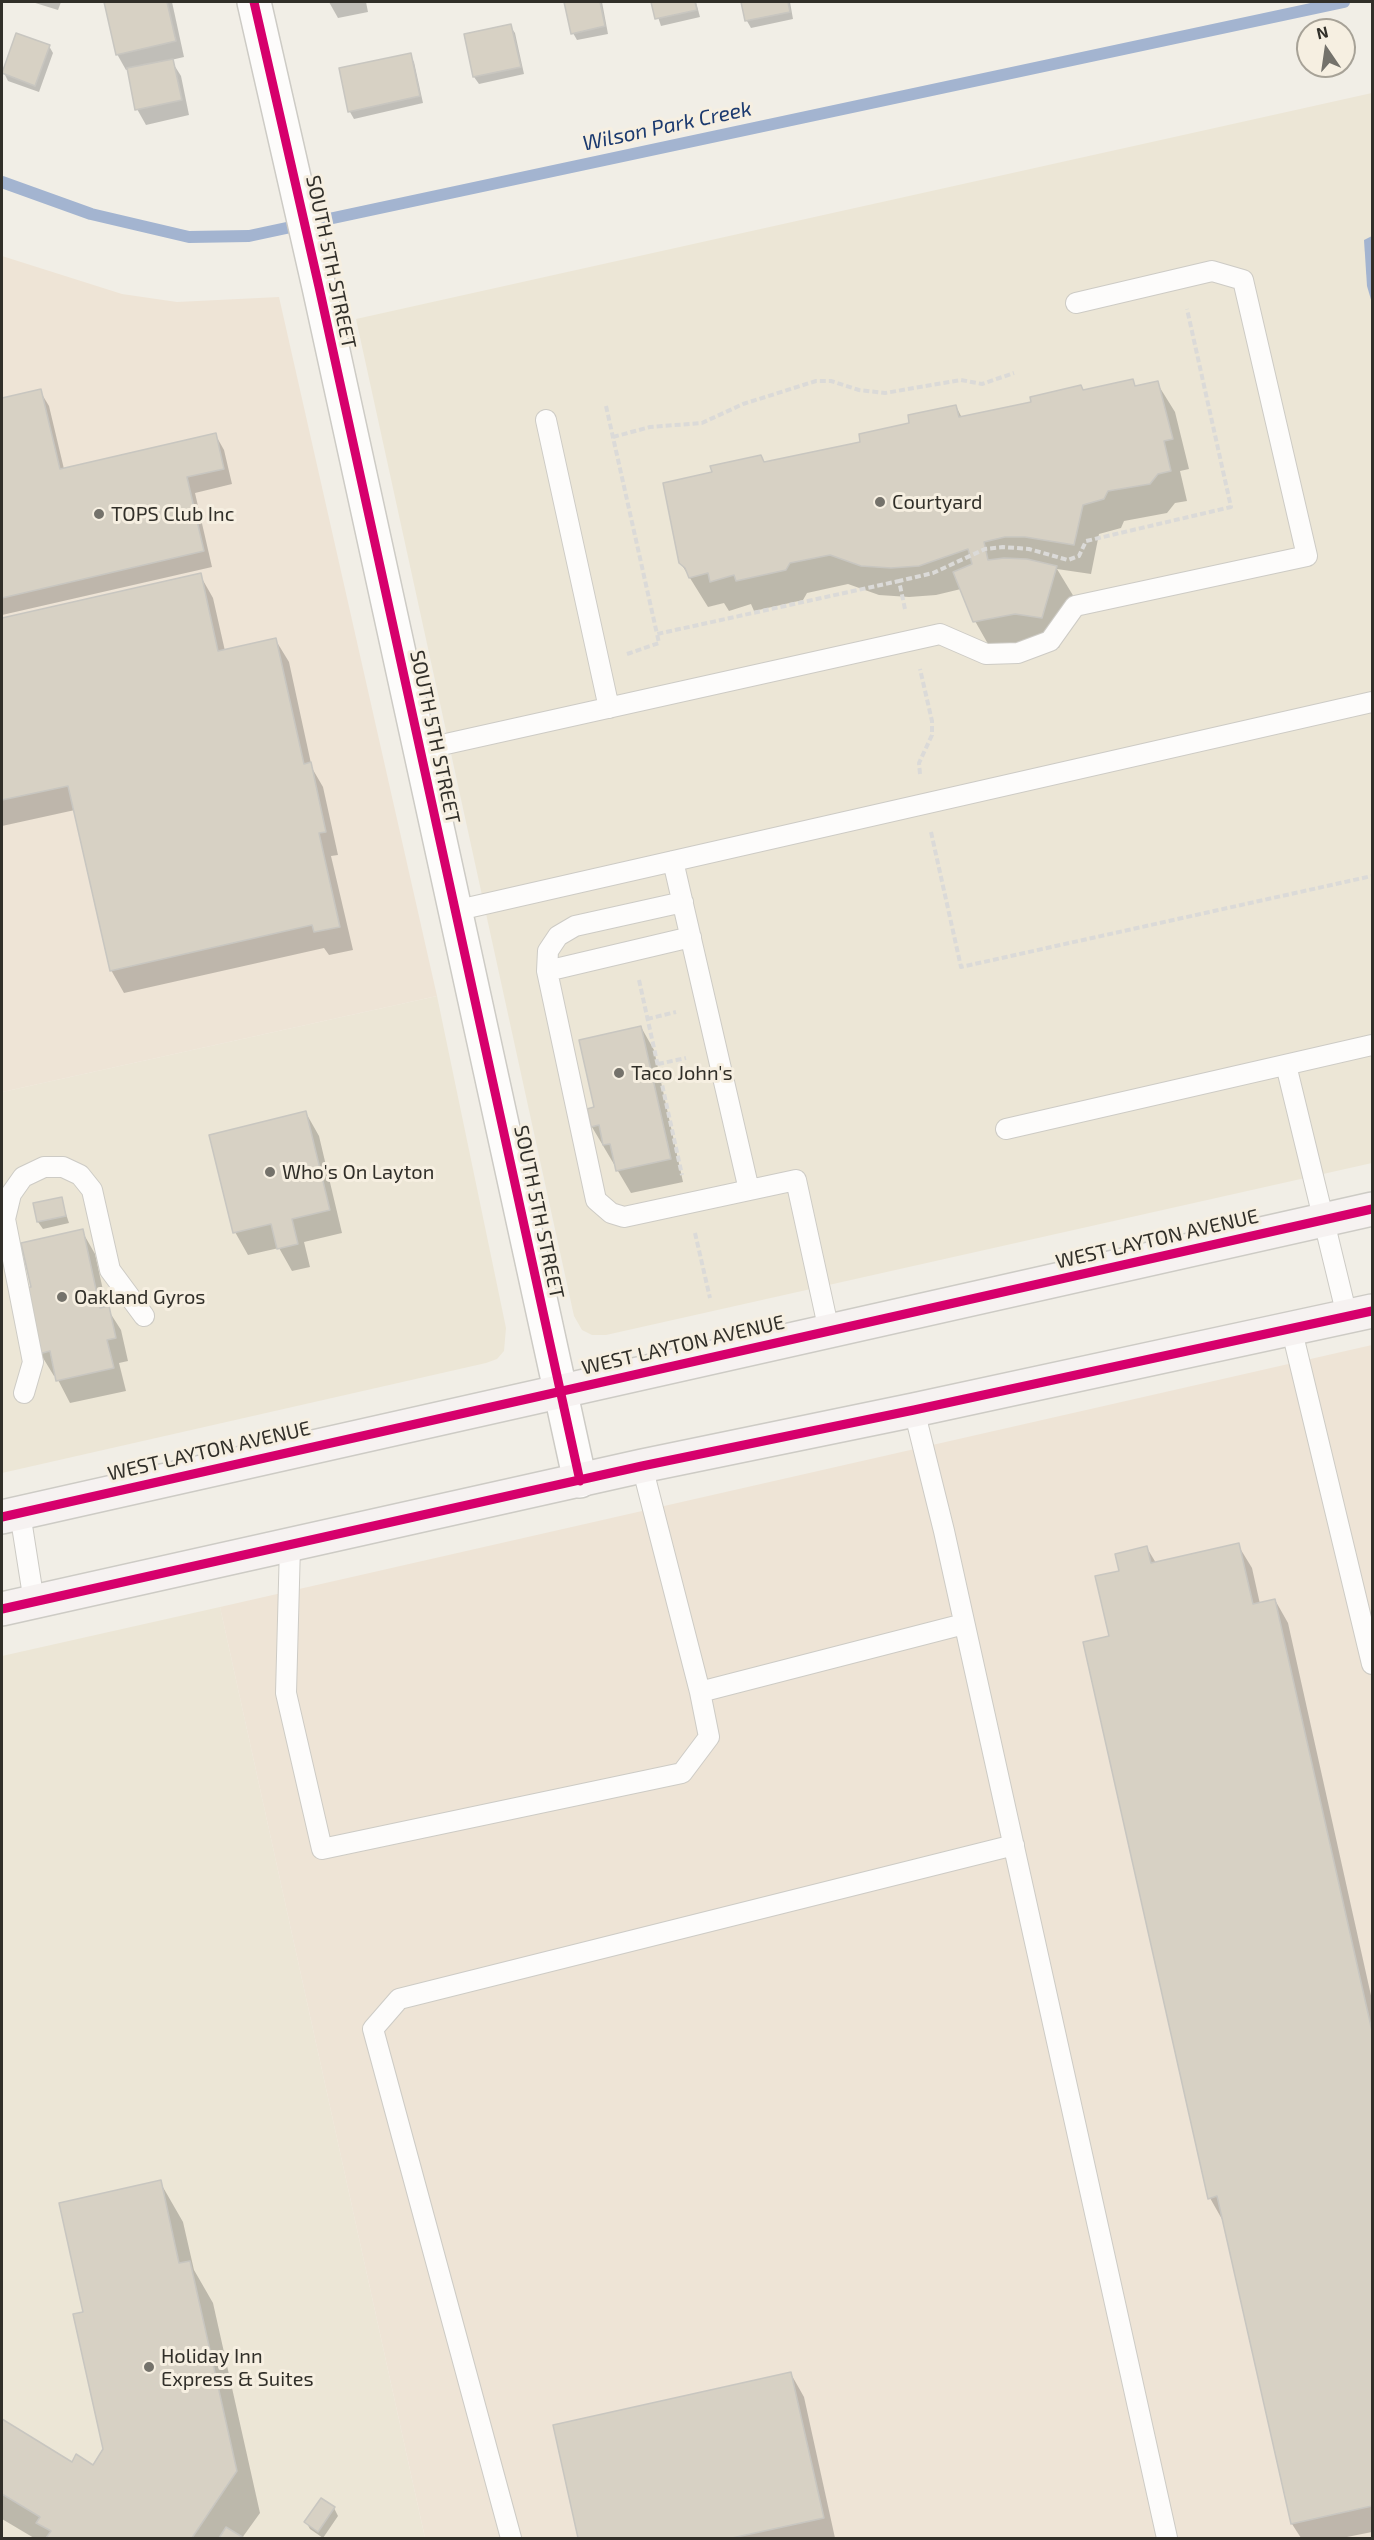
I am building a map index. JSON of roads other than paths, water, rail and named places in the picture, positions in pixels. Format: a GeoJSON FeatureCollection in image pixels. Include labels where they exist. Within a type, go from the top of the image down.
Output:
{"type":"FeatureCollection","features":[{"type":"Feature","properties":{"kind":"main road","name":"WEST LAYTON AVENUE"},"geometry":{"type":"LineString","coordinates":[[11,1515],[1372,1209]]}},
{"type":"Feature","properties":{"kind":"main road"},"geometry":{"type":"LineString","coordinates":[[2,1609],[642,1466],[914,1410],[1360,1313]]}},
{"type":"Feature","properties":{"kind":"street","name":"SOUTH 5TH STREET"},"geometry":{"type":"LineString","coordinates":[[254,2],[319,287],[580,1481]]}},
{"type":"Feature","properties":{"kind":"lane"},"geometry":{"type":"LineString","coordinates":[[419,750],[940,634],[986,654],[1018,653],[1050,641],[1075,606],[1307,556],[1243,280],[1212,271],[1076,303]]}},
{"type":"Feature","properties":{"kind":"lane"},"geometry":{"type":"LineString","coordinates":[[546,420],[609,708]]}},
{"type":"Feature","properties":{"kind":"lane"},"geometry":{"type":"LineString","coordinates":[[454,911],[1372,702]]}},
{"type":"Feature","properties":{"kind":"lane"},"geometry":{"type":"LineString","coordinates":[[673,861],[749,1190]]}},
{"type":"Feature","properties":{"kind":"lane"},"geometry":{"type":"LineString","coordinates":[[683,902],[575,926],[558,936],[548,951],[547,971],[596,1200],[611,1213],[624,1217],[796,1180],[829,1331]]}},
{"type":"Feature","properties":{"kind":"lane"},"geometry":{"type":"LineString","coordinates":[[547,971],[691,937]]}},
{"type":"Feature","properties":{"kind":"lane"},"geometry":{"type":"LineString","coordinates":[[1006,1129],[1372,1045]]}},
{"type":"Feature","properties":{"kind":"lane"},"geometry":{"type":"LineString","coordinates":[[1286,1065],[1324,1220],[1360,1313]]}},
{"type":"Feature","properties":{"kind":"lane"},"geometry":{"type":"LineString","coordinates":[[24,1393],[33,1362],[5,1219],[10,1194],[23,1177],[44,1167],[63,1167],[80,1175],[92,1190],[110,1270],[144,1316]]}},
{"type":"Feature","properties":{"kind":"lane"},"geometry":{"type":"LineString","coordinates":[[1291,1327],[1372,1664]]}},
{"type":"Feature","properties":{"kind":"lane"},"geometry":{"type":"LineString","coordinates":[[914,1410],[1014,1845],[1167,2538]]}},
{"type":"Feature","properties":{"kind":"lane"},"geometry":{"type":"LineString","coordinates":[[290,1546],[286,1693],[322,1848],[682,1773],[709,1737],[700,1692],[642,1466]]}},
{"type":"Feature","properties":{"kind":"lane"},"geometry":{"type":"LineString","coordinates":[[11,1515],[34,1602]]}},
{"type":"Feature","properties":{"kind":"lane"},"geometry":{"type":"LineString","coordinates":[[700,1692],[964,1624]]}},
{"type":"Feature","properties":{"kind":"lane"},"geometry":{"type":"LineString","coordinates":[[511,2538],[373,2029],[399,1999],[1014,1845]]}},
{"type":"Feature","properties":{"kind":"water"},"geometry":{"type":"Polygon","coordinates":[[[1372,236],[1372,303],[1367,286],[1364,240],[1372,236]]]}},
{"type":"Feature","properties":{"kind":"waterway","name":"Wilson Park Creek"},"geometry":{"type":"LineString","coordinates":[[2,182],[91,214],[189,237],[249,236],[1344,2]]}},
{"type":"Feature","properties":{"kind":"place","name":"Courtyard"},"geometry":{"type":"Point","coordinates":[880,502]}},
{"type":"Feature","properties":{"kind":"place","name":"TOPS Club Inc"},"geometry":{"type":"Point","coordinates":[99,514]}},
{"type":"Feature","properties":{"kind":"place","name":"Taco John's"},"geometry":{"type":"Point","coordinates":[619,1073]}},
{"type":"Feature","properties":{"kind":"place","name":"Who's On Layton"},"geometry":{"type":"Point","coordinates":[270,1172]}},
{"type":"Feature","properties":{"kind":"place","name":"Oakland Gyros"},"geometry":{"type":"Point","coordinates":[62,1297]}},
{"type":"Feature","properties":{"kind":"place","name":"Holiday Inn Express & Suites"},"geometry":{"type":"Point","coordinates":[149,2367]}}]}
